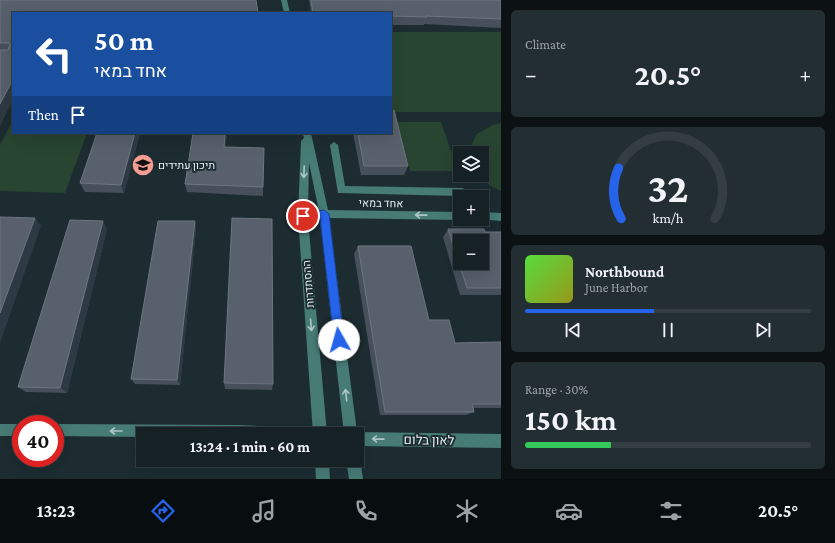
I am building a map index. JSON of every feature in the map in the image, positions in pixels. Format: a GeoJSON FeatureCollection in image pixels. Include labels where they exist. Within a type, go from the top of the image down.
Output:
{"type":"FeatureCollection","features":[{"type":"Feature","properties":{"kind":"street"},"geometry":{"type":"LineString","coordinates":[[284,0],[287,12]]}},
{"type":"Feature","properties":{"kind":"street","name":"ההסתדרות"},"geometry":{"type":"LineString","coordinates":[[306,134],[324,214],[349,427]]}},
{"type":"Feature","properties":{"kind":"street","name":"ההסתדרות"},"geometry":{"type":"LineString","coordinates":[[306,134],[303,216],[319,427]]}},
{"type":"Feature","properties":{"kind":"street"},"geometry":{"type":"LineString","coordinates":[[334,145],[341,190],[453,192]]}},
{"type":"Feature","properties":{"kind":"street","name":"אחד במאי"},"geometry":{"type":"LineString","coordinates":[[303,216],[324,214],[453,216]]}},
{"type":"Feature","properties":{"kind":"street"},"geometry":{"type":"LineString","coordinates":[[489,216],[501,216]]}},
{"type":"Feature","properties":{"kind":"street"},"geometry":{"type":"LineString","coordinates":[[0,430],[12,430]]}},
{"type":"Feature","properties":{"kind":"street"},"geometry":{"type":"LineString","coordinates":[[64,430],[136,430]]}},
{"type":"Feature","properties":{"kind":"street","name":"לאון בלום"},"geometry":{"type":"LineString","coordinates":[[364,439],[501,441]]}},
{"type":"Feature","properties":{"kind":"street"},"geometry":{"type":"LineString","coordinates":[[322,467],[323,479]]}},
{"type":"Feature","properties":{"kind":"street"},"geometry":{"type":"LineString","coordinates":[[355,467],[356,479]]}},
{"type":"Feature","properties":{"kind":"green space"},"geometry":{"type":"Polygon","coordinates":[[[392,32],[501,32],[501,112],[392,112],[392,32]]]}},
{"type":"Feature","properties":{"kind":"green space"},"geometry":{"type":"Polygon","coordinates":[[[12,122],[12,134],[87,134],[65,193],[0,191],[0,145],[12,122]]]}},
{"type":"Feature","properties":{"kind":"green space"},"geometry":{"type":"Polygon","coordinates":[[[397,122],[441,122],[453,157],[453,171],[410,171],[397,122]]]}},
{"type":"Feature","properties":{"kind":"green space"},"geometry":{"type":"Polygon","coordinates":[[[501,123],[501,191],[487,182],[489,182],[489,146],[471,146],[477,134],[493,125],[501,123]]]}},
{"type":"Feature","properties":{"kind":"building"},"geometry":{"type":"Polygon","coordinates":[[[0,0],[256,0],[258,12],[12,12],[12,81],[0,104],[0,50],[8,50],[10,44],[0,43],[0,0]]]}},
{"type":"Feature","properties":{"kind":"building"},"geometry":{"type":"Polygon","coordinates":[[[311,0],[501,0],[501,19],[392,16],[392,12],[313,12],[311,0]]]}},
{"type":"Feature","properties":{"kind":"building"},"geometry":{"type":"Polygon","coordinates":[[[392,110],[394,110],[408,166],[364,166],[358,134],[392,134],[392,110]]]}},
{"type":"Feature","properties":{"kind":"building"},"geometry":{"type":"Polygon","coordinates":[[[97,134],[135,134],[121,185],[80,183],[97,134]]]}},
{"type":"Feature","properties":{"kind":"building"},"geometry":{"type":"Polygon","coordinates":[[[193,134],[225,134],[224,147],[264,148],[263,187],[185,184],[193,134]]]}},
{"type":"Feature","properties":{"kind":"building"},"geometry":{"type":"Polygon","coordinates":[[[0,217],[35,218],[0,313],[0,217]]]}},
{"type":"Feature","properties":{"kind":"building"},"geometry":{"type":"Polygon","coordinates":[[[232,218],[272,219],[273,384],[224,383],[232,218]]]}},
{"type":"Feature","properties":{"kind":"building"},"geometry":{"type":"Polygon","coordinates":[[[70,220],[103,221],[60,388],[18,387],[70,220]]]}},
{"type":"Feature","properties":{"kind":"building"},"geometry":{"type":"Polygon","coordinates":[[[158,221],[195,221],[177,380],[131,379],[158,221]]]}},
{"type":"Feature","properties":{"kind":"building"},"geometry":{"type":"Polygon","coordinates":[[[448,229],[484,229],[485,232],[501,232],[501,288],[467,288],[461,270],[489,270],[489,234],[453,234],[453,245],[448,229]]]}},
{"type":"Feature","properties":{"kind":"building"},"geometry":{"type":"Polygon","coordinates":[[[358,246],[411,246],[429,320],[449,320],[455,343],[501,342],[501,404],[472,404],[474,412],[385,412],[358,246]]]}},
{"type":"Feature","properties":{"kind":"place","name":"תיכון עתידים"},"geometry":{"type":"Point","coordinates":[143,165]}},
{"type":"Feature","properties":{"kind":"route"},"geometry":{"type":"LineString","coordinates":[[303,216],[324,214],[339,340]]}}]}
